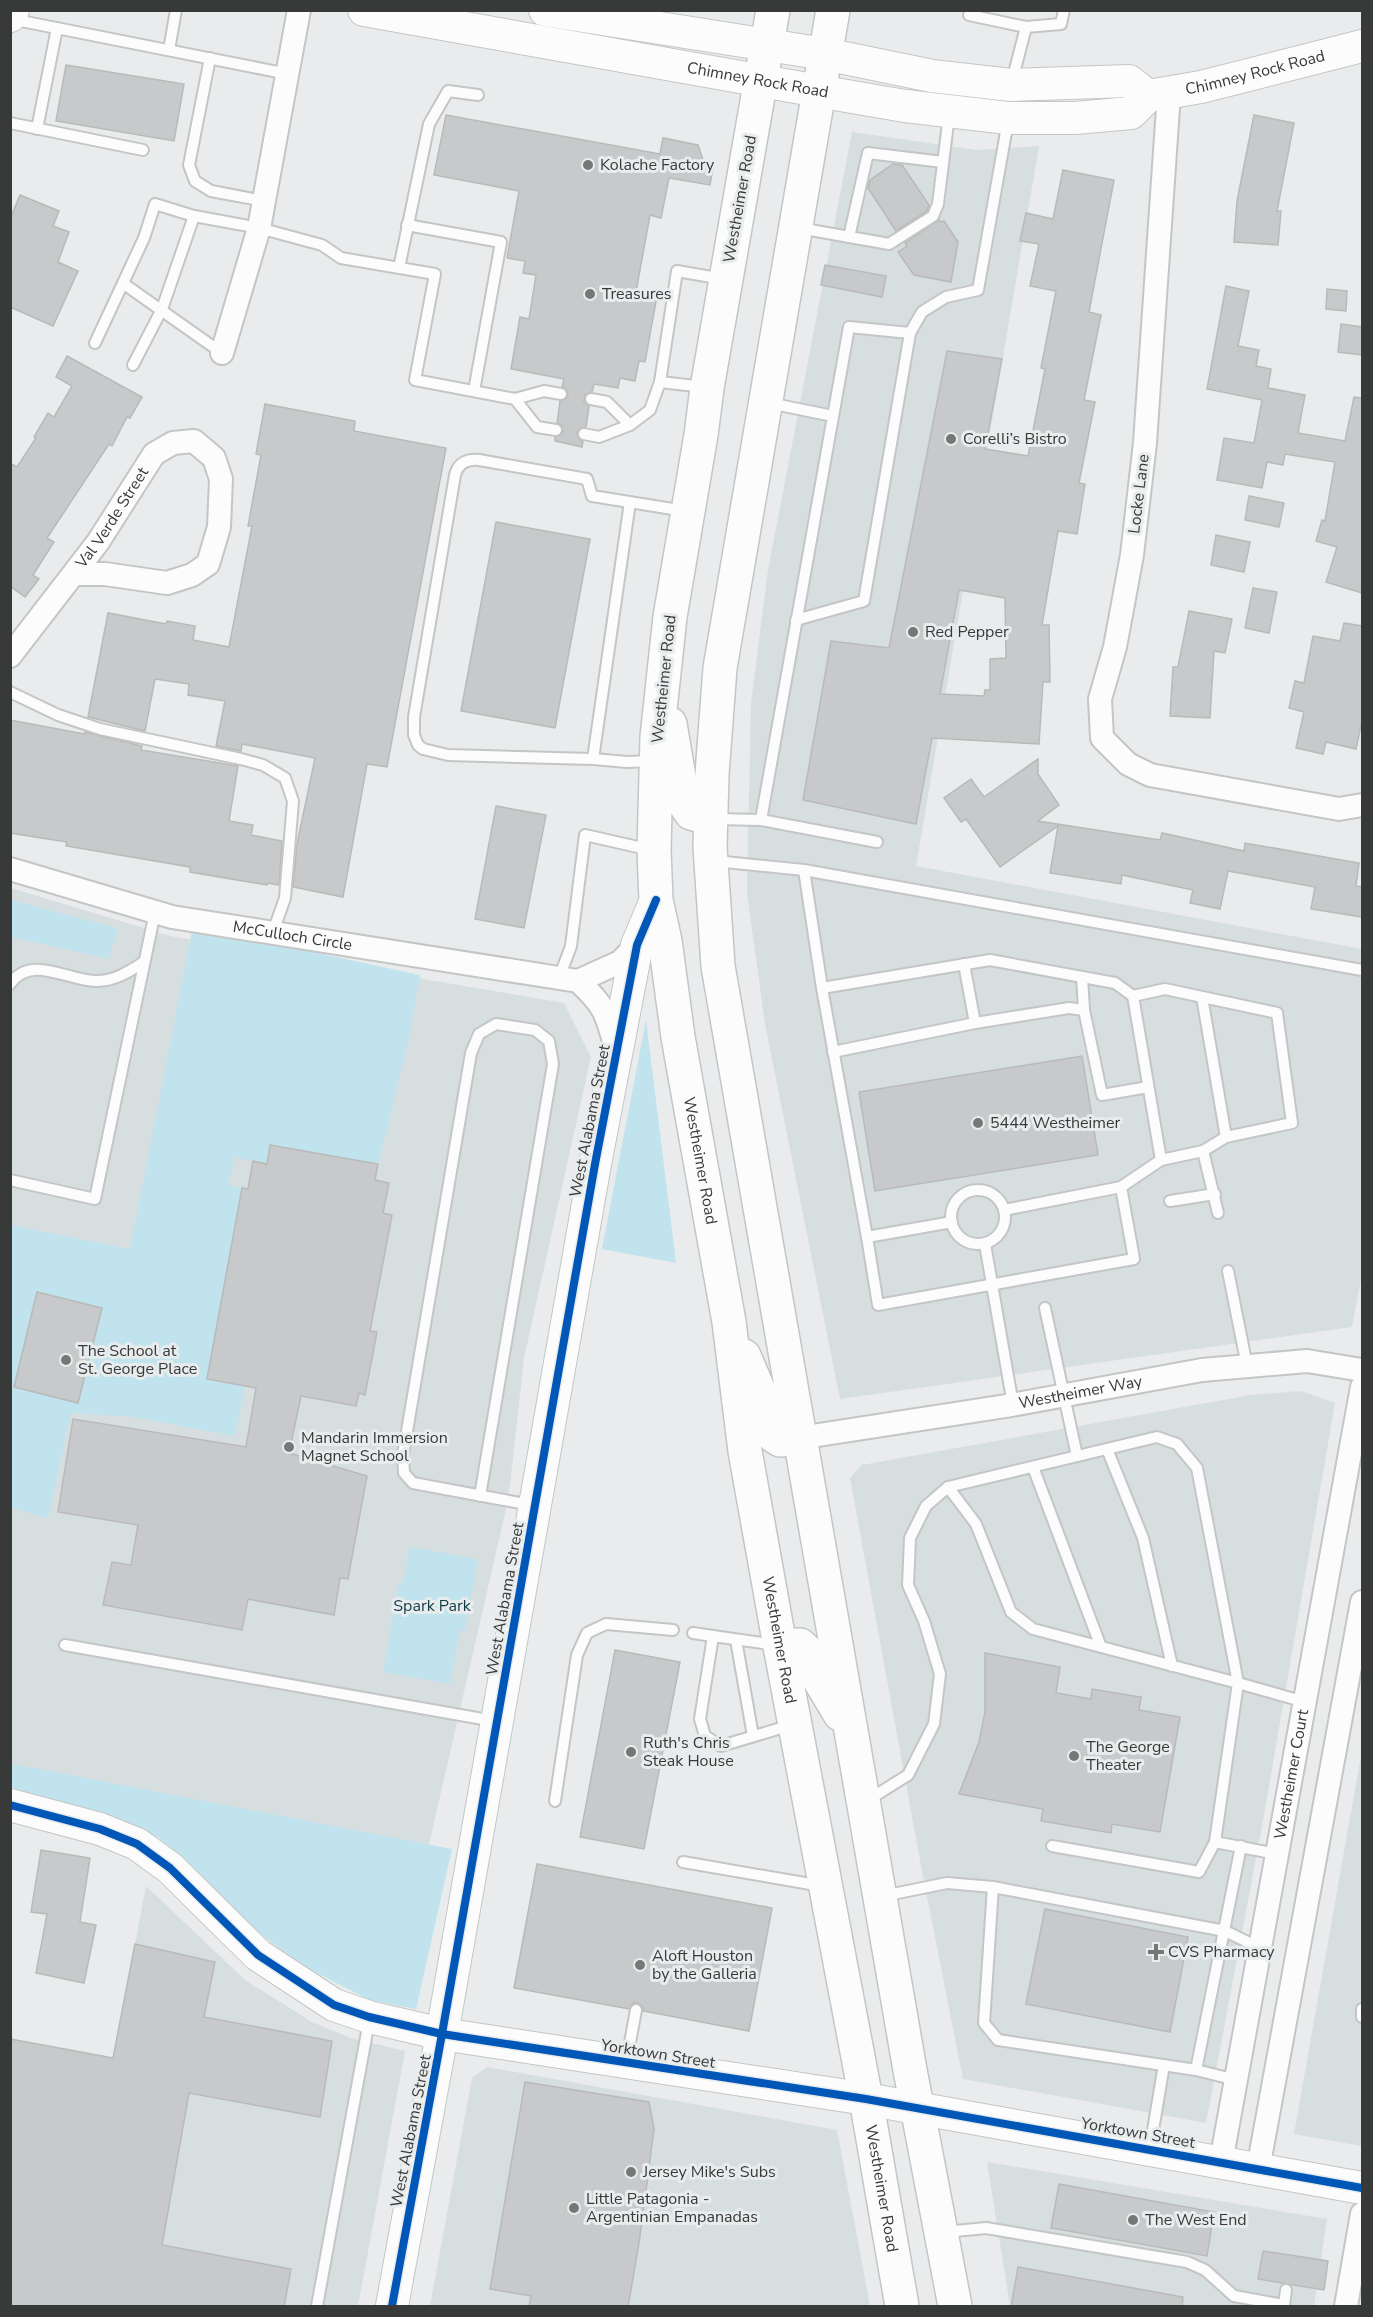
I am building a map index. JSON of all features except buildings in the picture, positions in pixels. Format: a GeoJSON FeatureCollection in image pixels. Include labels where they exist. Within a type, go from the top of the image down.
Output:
{"type":"FeatureCollection","features":[{"type":"Feature","properties":{"kind":"main road","name":"Westheimer Road"},"geometry":{"type":"LineString","coordinates":[[773,10],[707,387],[670,617],[657,737],[654,850],[656,900],[665,941],[678,1037],[729,1322],[745,1451],[866,2099],[902,2307]]}},
{"type":"Feature","properties":{"kind":"main road"},"geometry":{"type":"LineString","coordinates":[[833,10],[720,668],[712,774],[711,861],[718,966],[917,2109],[955,2307]]}},
{"type":"Feature","properties":{"kind":"main road"},"geometry":{"type":"LineString","coordinates":[[663,684],[684,801],[691,813],[711,819]]}},
{"type":"Feature","properties":{"kind":"main road"},"geometry":{"type":"LineString","coordinates":[[729,1322],[767,1410],[774,1436],[780,1440],[799,1438]]}},
{"type":"Feature","properties":{"kind":"main road"},"geometry":{"type":"LineString","coordinates":[[780,1646],[800,1646],[811,1655],[816,1674],[851,1734]]}},
{"type":"Feature","properties":{"kind":"street"},"geometry":{"type":"LineString","coordinates":[[10,17],[12,10]]}},
{"type":"Feature","properties":{"kind":"street"},"geometry":{"type":"LineString","coordinates":[[222,352],[259,228],[299,10]]}},
{"type":"Feature","properties":{"kind":"street","name":"Chimney Rock Road"},"geometry":{"type":"LineString","coordinates":[[364,10],[818,92],[950,112],[1008,118],[1075,118],[1131,113],[1159,94],[1362,46]]}},
{"type":"Feature","properties":{"kind":"street","name":"Chimney Rock Road"},"geometry":{"type":"LineString","coordinates":[[545,10],[825,54],[932,76],[1011,85],[1129,81],[1159,94]]}},
{"type":"Feature","properties":{"kind":"street"},"geometry":{"type":"LineString","coordinates":[[1008,118],[1011,85]]}},
{"type":"Feature","properties":{"kind":"street","name":"Locke Lane"},"geometry":{"type":"LineString","coordinates":[[1159,94],[1145,442],[1132,555],[1116,646],[1100,699],[1102,738],[1128,764],[1150,775],[1340,809],[1362,805]]}},
{"type":"Feature","properties":{"kind":"street","name":"Val Verde Street"},"geometry":{"type":"LineString","coordinates":[[10,656],[104,534],[154,454],[173,443],[194,441],[214,458],[221,479],[219,527],[207,564],[192,575],[167,583],[105,574],[75,574]]}},
{"type":"Feature","properties":{"kind":"street","name":"McCulloch Circle"},"geometry":{"type":"LineString","coordinates":[[10,869],[172,917],[569,980]]}},
{"type":"Feature","properties":{"kind":"street","name":"West Alabama Street"},"geometry":{"type":"LineString","coordinates":[[392,2307],[637,945],[656,900]]}},
{"type":"Feature","properties":{"kind":"street"},"geometry":{"type":"LineString","coordinates":[[569,980],[620,962],[637,945]]}},
{"type":"Feature","properties":{"kind":"street"},"geometry":{"type":"LineString","coordinates":[[569,980],[598,999],[607,1013],[617,1053]]}},
{"type":"Feature","properties":{"kind":"street","name":"Westheimer Way"},"geometry":{"type":"LineString","coordinates":[[799,1438],[1013,1405],[1202,1370],[1307,1361],[1362,1370]]}},
{"type":"Feature","properties":{"kind":"street","name":"Westheimer Court"},"geometry":{"type":"LineString","coordinates":[[1221,2162],[1362,1387]]}},
{"type":"Feature","properties":{"kind":"street"},"geometry":{"type":"LineString","coordinates":[[1258,2169],[1362,1602]]}},
{"type":"Feature","properties":{"kind":"street","name":"Yorktown Street"},"geometry":{"type":"LineString","coordinates":[[10,1805],[100,1829],[137,1844],[170,1868],[258,1955],[334,2005],[369,2017],[442,2034],[866,2099],[1362,2188]]}},
{"type":"Feature","properties":{"kind":"street"},"geometry":{"type":"LineString","coordinates":[[1277,1854],[1315,1862]]}},
{"type":"Feature","properties":{"kind":"street"},"geometry":{"type":"LineString","coordinates":[[1346,2307],[1362,2214]]}},
{"type":"Feature","properties":{"kind":"lane"},"geometry":{"type":"LineString","coordinates":[[169,50],[176,10]]}},
{"type":"Feature","properties":{"kind":"lane"},"geometry":{"type":"LineString","coordinates":[[969,15],[1026,27],[1061,24],[1064,10]]}},
{"type":"Feature","properties":{"kind":"lane"},"geometry":{"type":"LineString","coordinates":[[10,17],[288,74]]}},
{"type":"Feature","properties":{"kind":"lane"},"geometry":{"type":"LineString","coordinates":[[37,129],[57,27]]}},
{"type":"Feature","properties":{"kind":"lane"},"geometry":{"type":"LineString","coordinates":[[1011,85],[1026,27]]}},
{"type":"Feature","properties":{"kind":"lane"},"geometry":{"type":"LineString","coordinates":[[210,58],[189,165],[195,181],[211,191],[264,201]]}},
{"type":"Feature","properties":{"kind":"lane"},"geometry":{"type":"LineString","coordinates":[[399,268],[429,124],[448,91],[478,95]]}},
{"type":"Feature","properties":{"kind":"lane"},"geometry":{"type":"LineString","coordinates":[[795,227],[889,244],[933,216],[938,204],[950,112]]}},
{"type":"Feature","properties":{"kind":"lane"},"geometry":{"type":"LineString","coordinates":[[796,620],[864,601],[910,333],[922,312],[946,297],[978,290],[1008,118]]}},
{"type":"Feature","properties":{"kind":"lane"},"geometry":{"type":"LineString","coordinates":[[10,123],[143,150]]}},
{"type":"Feature","properties":{"kind":"lane"},"geometry":{"type":"LineString","coordinates":[[849,237],[868,153],[943,162]]}},
{"type":"Feature","properties":{"kind":"lane"},"geometry":{"type":"LineString","coordinates":[[95,343],[144,238],[155,204],[194,216],[259,228],[322,245],[341,258],[435,274],[415,380],[515,399],[544,391],[561,394]]}},
{"type":"Feature","properties":{"kind":"lane"},"geometry":{"type":"LineString","coordinates":[[133,365],[162,309],[194,216]]}},
{"type":"Feature","properties":{"kind":"lane"},"geometry":{"type":"LineString","coordinates":[[407,225],[501,242],[474,391]]}},
{"type":"Feature","properties":{"kind":"lane"},"geometry":{"type":"LineString","coordinates":[[584,434],[599,437],[630,425],[650,410],[660,382],[677,271],[726,279]]}},
{"type":"Feature","properties":{"kind":"lane"},"geometry":{"type":"LineString","coordinates":[[124,284],[222,352]]}},
{"type":"Feature","properties":{"kind":"lane"},"geometry":{"type":"LineString","coordinates":[[761,820],[849,327],[910,333]]}},
{"type":"Feature","properties":{"kind":"lane"},"geometry":{"type":"LineString","coordinates":[[660,382],[707,387]]}},
{"type":"Feature","properties":{"kind":"lane"},"geometry":{"type":"LineString","coordinates":[[515,399],[537,427],[556,430]]}},
{"type":"Feature","properties":{"kind":"lane"},"geometry":{"type":"LineString","coordinates":[[591,399],[607,402],[630,425]]}},
{"type":"Feature","properties":{"kind":"lane"},"geometry":{"type":"LineString","coordinates":[[765,402],[833,416]]}},
{"type":"Feature","properties":{"kind":"lane"},"geometry":{"type":"LineString","coordinates":[[656,761],[627,762],[448,755],[420,747],[413,728],[455,475],[459,466],[468,460],[501,463],[587,479],[592,496],[688,512]]}},
{"type":"Feature","properties":{"kind":"lane"},"geometry":{"type":"LineString","coordinates":[[593,759],[630,502]]}},
{"type":"Feature","properties":{"kind":"lane"},"geometry":{"type":"LineString","coordinates":[[10,692],[58,716],[100,729],[263,765],[285,778],[293,801],[285,898],[273,932]]}},
{"type":"Feature","properties":{"kind":"lane"},"geometry":{"type":"LineString","coordinates":[[711,819],[761,820],[878,842]]}},
{"type":"Feature","properties":{"kind":"lane"},"geometry":{"type":"LineString","coordinates":[[569,980],[585,835],[654,850]]}},
{"type":"Feature","properties":{"kind":"lane"},"geometry":{"type":"LineString","coordinates":[[711,861],[804,870],[1362,970]]}},
{"type":"Feature","properties":{"kind":"lane"},"geometry":{"type":"LineString","coordinates":[[804,870],[822,988],[878,1305],[1134,1259],[1121,1187]]}},
{"type":"Feature","properties":{"kind":"lane"},"geometry":{"type":"LineString","coordinates":[[10,1180],[95,1199],[155,912]]}},
{"type":"Feature","properties":{"kind":"lane"},"geometry":{"type":"LineString","coordinates":[[822,988],[990,960],[1115,983],[1133,996],[1161,1160]]}},
{"type":"Feature","properties":{"kind":"lane"},"geometry":{"type":"LineString","coordinates":[[10,984],[15,978],[27,972],[41,969],[94,982],[106,981],[123,975],[144,962]]}},
{"type":"Feature","properties":{"kind":"lane"},"geometry":{"type":"LineString","coordinates":[[964,964],[975,1023]]}},
{"type":"Feature","properties":{"kind":"lane"},"geometry":{"type":"LineString","coordinates":[[1082,977],[1084,1010],[1102,1095],[1148,1087]]}},
{"type":"Feature","properties":{"kind":"lane"},"geometry":{"type":"LineString","coordinates":[[1004,1210],[1121,1187],[1161,1160],[1203,1151],[1226,1137],[1292,1123],[1277,1014],[1165,989],[1133,996]]}},
{"type":"Feature","properties":{"kind":"lane"},"geometry":{"type":"LineString","coordinates":[[1202,997],[1226,1137]]}},
{"type":"Feature","properties":{"kind":"lane"},"geometry":{"type":"LineString","coordinates":[[833,1052],[975,1023],[1069,1008],[1084,1010]]}},
{"type":"Feature","properties":{"kind":"lane"},"geometry":{"type":"LineString","coordinates":[[480,1496],[553,1064],[549,1041],[535,1030],[496,1024],[479,1034],[471,1053],[403,1455],[404,1473],[414,1483],[480,1496],[535,1506]]}},
{"type":"Feature","properties":{"kind":"lane"},"geometry":{"type":"LineString","coordinates":[[1203,1151],[1218,1213]]}},
{"type":"Feature","properties":{"kind":"lane"},"geometry":{"type":"LineString","coordinates":[[977,1190],[994,1195],[1004,1210],[1004,1227],[993,1241],[985,1244],[976,1245],[960,1238],[951,1222],[951,1213],[960,1197],[977,1190]]}},
{"type":"Feature","properties":{"kind":"lane"},"geometry":{"type":"LineString","coordinates":[[1170,1201],[1215,1194]]}},
{"type":"Feature","properties":{"kind":"lane"},"geometry":{"type":"LineString","coordinates":[[867,1238],[951,1222]]}},
{"type":"Feature","properties":{"kind":"lane"},"geometry":{"type":"LineString","coordinates":[[985,1244],[1013,1405]]}},
{"type":"Feature","properties":{"kind":"lane"},"geometry":{"type":"LineString","coordinates":[[1228,1271],[1247,1366]]}},
{"type":"Feature","properties":{"kind":"lane"},"geometry":{"type":"LineString","coordinates":[[1045,1308],[1077,1456]]}},
{"type":"Feature","properties":{"kind":"lane"},"geometry":{"type":"LineString","coordinates":[[863,1803],[908,1775],[934,1724],[940,1674],[924,1621],[908,1585],[910,1538],[926,1506],[948,1487],[1157,1437],[1177,1444],[1197,1468],[1238,1683],[1215,1842],[1199,1872],[1052,1846]]}},
{"type":"Feature","properties":{"kind":"lane"},"geometry":{"type":"LineString","coordinates":[[1107,1449],[1143,1538],[1172,1666]]}},
{"type":"Feature","properties":{"kind":"lane"},"geometry":{"type":"LineString","coordinates":[[1033,1467],[1101,1647]]}},
{"type":"Feature","properties":{"kind":"lane"},"geometry":{"type":"LineString","coordinates":[[948,1487],[976,1524],[1011,1612],[1033,1629],[1305,1702]]}},
{"type":"Feature","properties":{"kind":"lane"},"geometry":{"type":"LineString","coordinates":[[555,1801],[577,1655],[587,1633],[606,1624],[674,1630]]}},
{"type":"Feature","properties":{"kind":"lane"},"geometry":{"type":"LineString","coordinates":[[693,1633],[780,1646]]}},
{"type":"Feature","properties":{"kind":"lane"},"geometry":{"type":"LineString","coordinates":[[713,1636],[700,1719],[705,1736],[721,1746],[795,1724]]}},
{"type":"Feature","properties":{"kind":"lane"},"geometry":{"type":"LineString","coordinates":[[736,1640],[753,1736]]}},
{"type":"Feature","properties":{"kind":"lane"},"geometry":{"type":"LineString","coordinates":[[65,1645],[498,1721]]}},
{"type":"Feature","properties":{"kind":"lane"},"geometry":{"type":"LineString","coordinates":[[1215,1842],[1277,1854]]}},
{"type":"Feature","properties":{"kind":"lane"},"geometry":{"type":"LineString","coordinates":[[1196,2070],[1241,1846]]}},
{"type":"Feature","properties":{"kind":"lane"},"geometry":{"type":"LineString","coordinates":[[683,1862],[826,1886]]}},
{"type":"Feature","properties":{"kind":"lane"},"geometry":{"type":"LineString","coordinates":[[880,1897],[947,1883],[993,1887],[1225,1931],[1260,1948]]}},
{"type":"Feature","properties":{"kind":"lane"},"geometry":{"type":"LineString","coordinates":[[993,1887],[984,2023],[998,2040],[1196,2070],[1236,2080]]}},
{"type":"Feature","properties":{"kind":"lane"},"geometry":{"type":"LineString","coordinates":[[1362,2009],[1362,2017]]}},
{"type":"Feature","properties":{"kind":"lane"},"geometry":{"type":"LineString","coordinates":[[626,2062],[636,2010]]}},
{"type":"Feature","properties":{"kind":"lane"},"geometry":{"type":"LineString","coordinates":[[317,2307],[369,2017]]}},
{"type":"Feature","properties":{"kind":"lane"},"geometry":{"type":"LineString","coordinates":[[1150,2149],[1164,2065]]}},
{"type":"Feature","properties":{"kind":"lane"},"geometry":{"type":"LineString","coordinates":[[941,2233],[986,2228],[1187,2262],[1205,2270],[1234,2296],[1284,2305],[1286,2290]]}},
{"type":"Feature","properties":{"kind":"shaded area"},"geometry":{"type":"Polygon","coordinates":[[[852,132],[976,150],[1039,146],[916,866],[1362,949],[1362,1274],[1352,1327],[840,1399],[765,1024],[747,893],[751,703],[768,570],[852,132]]]}},
{"type":"Feature","properties":{"kind":"shaded area","name":"Mandarin Immersion Magnet School"},"geometry":{"type":"Polygon","coordinates":[[[11,888],[170,936],[564,1003],[591,1057],[524,1358],[504,1518],[395,1992],[156,1824],[11,1773],[11,888]]]}},
{"type":"Feature","properties":{"kind":"shaded area"},"geometry":{"type":"Polygon","coordinates":[[[1301,1391],[1335,1403],[1263,1821],[1206,2123],[963,2079],[922,1871],[850,1478],[862,1465],[1251,1395],[1301,1391]]]}},
{"type":"Feature","properties":{"kind":"shaded area"},"geometry":{"type":"Polygon","coordinates":[[[1362,1750],[1362,2146],[1294,2134],[1362,1750]]]}},
{"type":"Feature","properties":{"kind":"shaded area"},"geometry":{"type":"Polygon","coordinates":[[[146,1886],[245,1980],[312,2022],[351,2038],[405,2051],[358,2306],[66,2306],[146,1886]]]}},
{"type":"Feature","properties":{"kind":"shaded area"},"geometry":{"type":"Polygon","coordinates":[[[487,2067],[837,2130],[870,2306],[430,2306],[472,2078],[487,2067]]]}},
{"type":"Feature","properties":{"kind":"shaded area"},"geometry":{"type":"Polygon","coordinates":[[[987,2162],[1327,2219],[1314,2306],[1010,2306],[987,2162]]]}},
{"type":"Feature","properties":{"kind":"green space"},"geometry":{"type":"Polygon","coordinates":[[[10,900],[117,928],[109,959],[11,937],[10,900]]]}},
{"type":"Feature","properties":{"kind":"green space"},"geometry":{"type":"Polygon","coordinates":[[[193,926],[420,975],[408,1043],[378,1164],[270,1145],[267,1164],[234,1157],[229,1185],[242,1188],[207,1378],[245,1386],[235,1436],[133,1417],[71,1413],[48,1518],[11,1508],[10,1225],[130,1249],[193,926]]]}},
{"type":"Feature","properties":{"kind":"green space"},"geometry":{"type":"Polygon","coordinates":[[[646,1020],[676,1263],[602,1249],[646,1020]]]}},
{"type":"Feature","properties":{"kind":"green space","name":"Spark Park"},"geometry":{"type":"Polygon","coordinates":[[[410,1547],[478,1559],[465,1631],[460,1630],[450,1684],[383,1672],[399,1582],[403,1583],[410,1547]]]}},
{"type":"Feature","properties":{"kind":"green space"},"geometry":{"type":"Polygon","coordinates":[[[13,1764],[452,1849],[416,2009],[370,2000],[305,1967],[247,1924],[158,1837],[11,1787],[13,1764]]]}},
{"type":"Feature","properties":{"kind":"cycle path"},"geometry":{"type":"LineString","coordinates":[[392,2306],[595,1164],[637,945],[656,900]]}},
{"type":"Feature","properties":{"kind":"cycle path"},"geometry":{"type":"LineString","coordinates":[[10,1805],[100,1829],[137,1844],[170,1868],[258,1955],[334,2005],[369,2017],[442,2034],[866,2099],[1362,2188]]}},
{"type":"Feature","properties":{"kind":"place","name":"Kolache Factory"},"geometry":{"type":"Point","coordinates":[588,165]}},
{"type":"Feature","properties":{"kind":"place","name":"Treasures"},"geometry":{"type":"Point","coordinates":[590,294]}},
{"type":"Feature","properties":{"kind":"place","name":"Corelli’s Bistro"},"geometry":{"type":"Point","coordinates":[951,439]}},
{"type":"Feature","properties":{"kind":"place","name":"Red Pepper"},"geometry":{"type":"Point","coordinates":[913,632]}},
{"type":"Feature","properties":{"kind":"place","name":"5444 Westheimer"},"geometry":{"type":"Point","coordinates":[978,1123]}},
{"type":"Feature","properties":{"kind":"place","name":"The School at St. George Place"},"geometry":{"type":"Point","coordinates":[66,1360]}},
{"type":"Feature","properties":{"kind":"place","name":"Mandarin Immersion Magnet School"},"geometry":{"type":"Point","coordinates":[289,1447]}},
{"type":"Feature","properties":{"kind":"place","name":"Ruth's Chris Steak House"},"geometry":{"type":"Point","coordinates":[631,1752]}},
{"type":"Feature","properties":{"kind":"place","name":"The George Theater"},"geometry":{"type":"Point","coordinates":[1074,1756]}},
{"type":"Feature","properties":{"kind":"place","name":"CVS Pharmacy"},"geometry":{"type":"Point","coordinates":[1156,1952]}},
{"type":"Feature","properties":{"kind":"place","name":"Aloft Houston by the Galleria"},"geometry":{"type":"Point","coordinates":[640,1965]}},
{"type":"Feature","properties":{"kind":"place","name":"Jersey Mike's Subs"},"geometry":{"type":"Point","coordinates":[631,2172]}},
{"type":"Feature","properties":{"kind":"place","name":"Little Patagonia - Argentinian Empanadas"},"geometry":{"type":"Point","coordinates":[574,2208]}},
{"type":"Feature","properties":{"kind":"place","name":"The West End"},"geometry":{"type":"Point","coordinates":[1133,2220]}}]}
